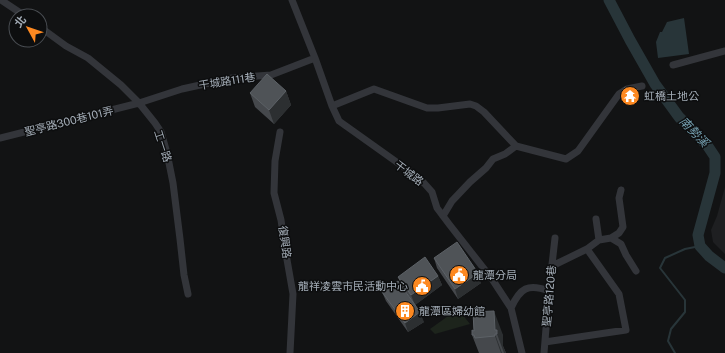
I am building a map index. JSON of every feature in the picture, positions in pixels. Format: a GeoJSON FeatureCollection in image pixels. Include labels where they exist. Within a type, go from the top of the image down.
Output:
{"type":"FeatureCollection","features":[{"type":"Feature","properties":{"kind":"street"},"geometry":{"type":"LineString","coordinates":[[1,0],[13,8]]}},
{"type":"Feature","properties":{"kind":"street","name":"干城路"},"geometry":{"type":"LineString","coordinates":[[292,0],[339,121],[412,173],[432,192],[437,208],[492,279],[511,308],[522,353]]}},
{"type":"Feature","properties":{"kind":"street","name":"工一路"},"geometry":{"type":"LineString","coordinates":[[48,33],[66,46],[88,58],[121,85],[139,103],[155,123],[160,132],[167,152],[173,184],[188,294]]}},
{"type":"Feature","properties":{"kind":"street"},"geometry":{"type":"LineString","coordinates":[[673,65],[725,51]]}},
{"type":"Feature","properties":{"kind":"street","name":"干城路111巷"},"geometry":{"type":"LineString","coordinates":[[139,103],[182,89],[232,78],[272,75],[315,58]]}},
{"type":"Feature","properties":{"kind":"street"},"geometry":{"type":"LineString","coordinates":[[332,106],[374,89],[427,108],[470,104],[484,112],[516,146],[566,159],[578,151],[619,94],[626,89],[642,86]]}},
{"type":"Feature","properties":{"kind":"street","name":"聖亭路300巷101弄"},"geometry":{"type":"LineString","coordinates":[[0,138],[139,103]]}},
{"type":"Feature","properties":{"kind":"street","name":"復興路"},"geometry":{"type":"LineString","coordinates":[[280,132],[275,161],[274,193],[281,220],[293,294],[290,353]]}},
{"type":"Feature","properties":{"kind":"street"},"geometry":{"type":"LineString","coordinates":[[443,216],[452,201],[486,168],[493,159],[505,154],[516,146]]}},
{"type":"Feature","properties":{"kind":"street"},"geometry":{"type":"LineString","coordinates":[[552,266],[587,249],[599,240],[611,238],[619,234],[623,227],[619,198],[621,190]]}},
{"type":"Feature","properties":{"kind":"street"},"geometry":{"type":"LineString","coordinates":[[596,219],[599,240]]}},
{"type":"Feature","properties":{"kind":"street","name":"聖亭路120巷"},"geometry":{"type":"LineString","coordinates":[[544,353],[555,238]]}},
{"type":"Feature","properties":{"kind":"street"},"geometry":{"type":"LineString","coordinates":[[611,238],[622,244],[636,271]]}},
{"type":"Feature","properties":{"kind":"street"},"geometry":{"type":"LineString","coordinates":[[545,342],[626,330],[619,294],[587,249]]}},
{"type":"Feature","properties":{"kind":"street"},"geometry":{"type":"LineString","coordinates":[[511,308],[521,291],[531,287],[539,287],[549,291]]}},
{"type":"Feature","properties":{"kind":"shaded area"},"geometry":{"type":"Polygon","coordinates":[[[684,18],[689,54],[658,58],[656,42],[660,32],[662,32],[667,22],[684,18]]]}},
{"type":"Feature","properties":{"kind":"shaded area"},"geometry":{"type":"Polygon","coordinates":[[[725,187],[725,254],[713,242],[711,230],[717,216],[725,187]]]}},
{"type":"Feature","properties":{"kind":"shaded area"},"geometry":{"type":"Polygon","coordinates":[[[458,309],[470,324],[435,334],[430,329],[458,309]]]}},
{"type":"Feature","properties":{"kind":"building"},"geometry":{"type":"Polygon","coordinates":[[[267,74],[286,91],[269,110],[250,93],[267,74]]]}},
{"type":"Feature","properties":{"kind":"building"},"geometry":{"type":"Polygon","coordinates":[[[625,87],[633,91],[630,95],[623,91],[625,87]]]}},
{"type":"Feature","properties":{"kind":"building","name":"龍潭分局"},"geometry":{"type":"Polygon","coordinates":[[[457,242],[478,273],[455,289],[434,258],[457,242]]]}},
{"type":"Feature","properties":{"kind":"building"},"geometry":{"type":"Polygon","coordinates":[[[425,257],[438,276],[411,295],[398,277],[425,257]]]}},
{"type":"Feature","properties":{"kind":"building","name":"龍潭區婦幼館"},"geometry":{"type":"Polygon","coordinates":[[[398,281],[420,312],[405,323],[382,292],[398,281]]]}},
{"type":"Feature","properties":{"kind":"building"},"geometry":{"type":"Polygon","coordinates":[[[494,311],[495,330],[497,330],[497,334],[495,334],[495,336],[475,338],[474,335],[472,335],[472,330],[474,331],[473,312],[494,311]]]}},
{"type":"Feature","properties":{"kind":"waterway","name":"南勢溪"},"geometry":{"type":"LineString","coordinates":[[609,0],[655,84],[679,117],[707,145],[715,157],[715,173],[698,235],[700,246],[709,256],[725,268]]}},
{"type":"Feature","properties":{"kind":"waterway"},"geometry":{"type":"LineString","coordinates":[[675,353],[668,341],[671,329],[685,312],[685,300],[660,268],[665,258],[685,249],[700,246]]}},
{"type":"Feature","properties":{"kind":"place","name":"虹橋土地公"},"geometry":{"type":"Point","coordinates":[630,96]}},
{"type":"Feature","properties":{"kind":"place","name":"龍潭分局"},"geometry":{"type":"Point","coordinates":[459,275]}},
{"type":"Feature","properties":{"kind":"place","name":"龍祥凌雲市民活動中心"},"geometry":{"type":"Point","coordinates":[422,286]}},
{"type":"Feature","properties":{"kind":"place","name":"龍潭區婦幼館"},"geometry":{"type":"Point","coordinates":[405,311]}}]}
